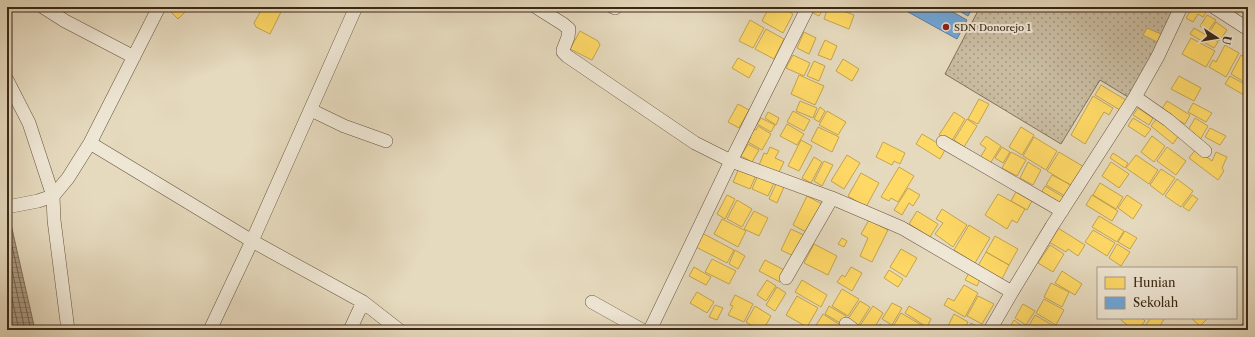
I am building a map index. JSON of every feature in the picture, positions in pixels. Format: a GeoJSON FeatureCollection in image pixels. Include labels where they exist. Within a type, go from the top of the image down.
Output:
{"type":"FeatureCollection","features":[{"type":"Feature","properties":{"kind":"street"},"geometry":{"type":"LineString","coordinates":[[43,7],[65,21],[134,57]]}},
{"type":"Feature","properties":{"kind":"street"},"geometry":{"type":"LineString","coordinates":[[7,206],[38,201],[53,196],[68,178],[90,143],[159,7]]}},
{"type":"Feature","properties":{"kind":"street"},"geometry":{"type":"LineString","coordinates":[[210,330],[252,241],[356,7]]}},
{"type":"Feature","properties":{"kind":"street"},"geometry":{"type":"LineString","coordinates":[[536,7],[569,29],[568,37],[562,52],[695,143],[731,161],[832,198],[902,228],[1012,292]]}},
{"type":"Feature","properties":{"kind":"street"},"geometry":{"type":"LineString","coordinates":[[650,330],[731,161],[808,7]]}},
{"type":"Feature","properties":{"kind":"street"},"geometry":{"type":"LineString","coordinates":[[990,330],[1012,292],[1135,97],[1158,56],[1181,7]]}},
{"type":"Feature","properties":{"kind":"street"},"geometry":{"type":"LineString","coordinates":[[1214,7],[1248,29]]}},
{"type":"Feature","properties":{"kind":"street"},"geometry":{"type":"LineString","coordinates":[[7,80],[29,123],[53,196],[54,220],[68,330]]}},
{"type":"Feature","properties":{"kind":"street"},"geometry":{"type":"LineString","coordinates":[[1135,97],[1168,120],[1205,151]]}},
{"type":"Feature","properties":{"kind":"street"},"geometry":{"type":"LineString","coordinates":[[311,110],[344,126],[386,141]]}},
{"type":"Feature","properties":{"kind":"street"},"geometry":{"type":"LineString","coordinates":[[943,142],[1062,212]]}},
{"type":"Feature","properties":{"kind":"street"},"geometry":{"type":"LineString","coordinates":[[90,143],[252,241],[363,302],[399,330]]}},
{"type":"Feature","properties":{"kind":"street"},"geometry":{"type":"LineString","coordinates":[[786,278],[832,198]]}},
{"type":"Feature","properties":{"kind":"street"},"geometry":{"type":"LineString","coordinates":[[350,330],[363,302]]}},
{"type":"Feature","properties":{"kind":"street"},"geometry":{"type":"LineString","coordinates":[[592,302],[642,330]]}},
{"type":"Feature","properties":{"kind":"shaded area"},"geometry":{"type":"Polygon","coordinates":[[[980,7],[1175,7],[1154,51],[1128,97],[1100,80],[1061,144],[945,74],[980,7]]]}},
{"type":"Feature","properties":{"kind":"water"},"geometry":{"type":"Polygon","coordinates":[[[7,212],[10,220],[35,330],[7,330],[7,212]]]}},
{"type":"Feature","properties":{"kind":"building: Hunian"},"geometry":{"type":"Polygon","coordinates":[[[190,7],[178,19],[167,8],[190,7]]]}},
{"type":"Feature","properties":{"kind":"building: Hunian"},"geometry":{"type":"Polygon","coordinates":[[[263,7],[271,7],[281,12],[270,34],[256,27],[254,23],[263,7]]]}},
{"type":"Feature","properties":{"kind":"building: Hunian"},"geometry":{"type":"Polygon","coordinates":[[[769,7],[780,7],[793,14],[783,33],[762,21],[769,7]]]}},
{"type":"Feature","properties":{"kind":"building: Hunian"},"geometry":{"type":"Polygon","coordinates":[[[811,7],[824,7],[819,16],[809,11],[811,7]]]}},
{"type":"Feature","properties":{"kind":"building: Hunian"},"geometry":{"type":"Polygon","coordinates":[[[828,7],[833,7],[854,15],[849,29],[824,19],[828,7]]]}},
{"type":"Feature","properties":{"kind":"building: Hunian"},"geometry":{"type":"Polygon","coordinates":[[[1193,7],[1198,7],[1206,12],[1203,17],[1198,14],[1193,22],[1186,18],[1193,7]]]}},
{"type":"Feature","properties":{"kind":"building: Hunian"},"geometry":{"type":"Polygon","coordinates":[[[1231,7],[1242,7],[1235,18],[1228,12],[1231,7]]]}},
{"type":"Feature","properties":{"kind":"building: Hunian"},"geometry":{"type":"Polygon","coordinates":[[[1207,15],[1216,20],[1208,31],[1200,26],[1207,15]]]}},
{"type":"Feature","properties":{"kind":"building: Hunian"},"geometry":{"type":"Polygon","coordinates":[[[750,20],[764,28],[753,48],[739,41],[750,20]]]}},
{"type":"Feature","properties":{"kind":"building: Hunian"},"geometry":{"type":"Polygon","coordinates":[[[1216,22],[1227,30],[1219,41],[1208,34],[1216,22]]]}},
{"type":"Feature","properties":{"kind":"building: Hunian"},"geometry":{"type":"Polygon","coordinates":[[[1147,28],[1161,34],[1157,42],[1143,35],[1147,28]]]}},
{"type":"Feature","properties":{"kind":"building: Hunian"},"geometry":{"type":"Polygon","coordinates":[[[1194,28],[1218,42],[1214,48],[1190,34],[1194,28]]]}},
{"type":"Feature","properties":{"kind":"building: Hunian"},"geometry":{"type":"Polygon","coordinates":[[[766,29],[784,39],[774,59],[755,49],[766,29]]]}},
{"type":"Feature","properties":{"kind":"building: Hunian"},"geometry":{"type":"Polygon","coordinates":[[[580,31],[598,41],[600,45],[592,60],[570,49],[580,31]]]}},
{"type":"Feature","properties":{"kind":"building: Hunian"},"geometry":{"type":"Polygon","coordinates":[[[804,32],[816,38],[809,54],[797,48],[804,32]]]}},
{"type":"Feature","properties":{"kind":"building: Hunian"},"geometry":{"type":"Polygon","coordinates":[[[1191,38],[1215,51],[1206,67],[1182,54],[1191,38]]]}},
{"type":"Feature","properties":{"kind":"building: Hunian"},"geometry":{"type":"Polygon","coordinates":[[[825,40],[837,46],[831,60],[818,55],[825,40]]]}},
{"type":"Feature","properties":{"kind":"building: Hunian"},"geometry":{"type":"Polygon","coordinates":[[[1225,45],[1239,53],[1226,77],[1209,67],[1213,60],[1216,62],[1225,45]]]}},
{"type":"Feature","properties":{"kind":"building: Hunian"},"geometry":{"type":"Polygon","coordinates":[[[793,55],[810,63],[804,76],[786,68],[793,55]]]}},
{"type":"Feature","properties":{"kind":"building: Hunian"},"geometry":{"type":"Polygon","coordinates":[[[1241,55],[1248,59],[1248,80],[1246,83],[1231,74],[1241,55]]]}},
{"type":"Feature","properties":{"kind":"building: Hunian"},"geometry":{"type":"Polygon","coordinates":[[[738,58],[755,67],[749,78],[732,68],[738,58]]]}},
{"type":"Feature","properties":{"kind":"building: Hunian"},"geometry":{"type":"Polygon","coordinates":[[[843,59],[859,69],[852,81],[836,71],[843,59]]]}},
{"type":"Feature","properties":{"kind":"building: Hunian"},"geometry":{"type":"Polygon","coordinates":[[[814,61],[825,66],[819,81],[807,76],[814,61]]]}},
{"type":"Feature","properties":{"kind":"building: Hunian"},"geometry":{"type":"Polygon","coordinates":[[[799,75],[824,86],[815,105],[791,94],[799,75]]]}},
{"type":"Feature","properties":{"kind":"building: Hunian"},"geometry":{"type":"Polygon","coordinates":[[[1179,76],[1201,88],[1194,101],[1171,89],[1179,76]]]}},
{"type":"Feature","properties":{"kind":"building: Hunian"},"geometry":{"type":"Polygon","coordinates":[[[1230,76],[1248,86],[1248,89],[1244,95],[1225,84],[1230,76]]]}},
{"type":"Feature","properties":{"kind":"building: Hunian"},"geometry":{"type":"Polygon","coordinates":[[[1101,85],[1126,100],[1120,110],[1095,95],[1101,85]]]}},
{"type":"Feature","properties":{"kind":"building: Hunian"},"geometry":{"type":"Polygon","coordinates":[[[1093,96],[1113,108],[1109,115],[1104,112],[1085,144],[1071,135],[1093,96]]]}},
{"type":"Feature","properties":{"kind":"building: Hunian"},"geometry":{"type":"Polygon","coordinates":[[[979,99],[989,104],[978,124],[968,119],[979,99]]]}},
{"type":"Feature","properties":{"kind":"building: Hunian"},"geometry":{"type":"Polygon","coordinates":[[[800,101],[817,108],[813,118],[796,111],[800,101]]]}},
{"type":"Feature","properties":{"kind":"building: Hunian"},"geometry":{"type":"Polygon","coordinates":[[[1167,101],[1190,115],[1185,124],[1161,110],[1167,101]]]}},
{"type":"Feature","properties":{"kind":"building: Hunian"},"geometry":{"type":"Polygon","coordinates":[[[1193,103],[1212,113],[1206,122],[1188,112],[1193,103]]]}},
{"type":"Feature","properties":{"kind":"building: Hunian"},"geometry":{"type":"Polygon","coordinates":[[[738,104],[749,110],[739,128],[728,122],[738,104]]]}},
{"type":"Feature","properties":{"kind":"building: Hunian"},"geometry":{"type":"Polygon","coordinates":[[[820,107],[825,111],[819,122],[814,119],[820,107]]]}},
{"type":"Feature","properties":{"kind":"building: Hunian"},"geometry":{"type":"Polygon","coordinates":[[[1138,108],[1153,118],[1149,125],[1133,115],[1138,108]]]}},
{"type":"Feature","properties":{"kind":"building: Hunian"},"geometry":{"type":"Polygon","coordinates":[[[793,111],[810,120],[804,131],[787,122],[793,111]]]}},
{"type":"Feature","properties":{"kind":"building: Hunian"},"geometry":{"type":"Polygon","coordinates":[[[827,111],[846,122],[838,135],[819,125],[827,111]]]}},
{"type":"Feature","properties":{"kind":"building: Hunian"},"geometry":{"type":"Polygon","coordinates":[[[768,112],[779,118],[776,125],[765,118],[768,112]]]}},
{"type":"Feature","properties":{"kind":"building: Hunian"},"geometry":{"type":"Polygon","coordinates":[[[954,112],[965,119],[951,142],[939,135],[954,112]]]}},
{"type":"Feature","properties":{"kind":"building: Hunian"},"geometry":{"type":"Polygon","coordinates":[[[761,118],[775,125],[771,132],[757,124],[761,118]]]}},
{"type":"Feature","properties":{"kind":"building: Hunian"},"geometry":{"type":"Polygon","coordinates":[[[1133,118],[1151,129],[1145,137],[1128,126],[1133,118]]]}},
{"type":"Feature","properties":{"kind":"building: Hunian"},"geometry":{"type":"Polygon","coordinates":[[[1157,118],[1179,135],[1173,144],[1151,126],[1157,118]]]}},
{"type":"Feature","properties":{"kind":"building: Hunian"},"geometry":{"type":"Polygon","coordinates":[[[1195,118],[1208,126],[1200,140],[1187,132],[1195,118]]]}},
{"type":"Feature","properties":{"kind":"building: Hunian"},"geometry":{"type":"Polygon","coordinates":[[[967,119],[977,126],[964,147],[954,140],[967,119]]]}},
{"type":"Feature","properties":{"kind":"building: Hunian"},"geometry":{"type":"Polygon","coordinates":[[[787,124],[804,134],[797,145],[780,136],[787,124]]]}},
{"type":"Feature","properties":{"kind":"building: Hunian"},"geometry":{"type":"Polygon","coordinates":[[[758,126],[771,134],[762,150],[748,142],[751,137],[749,135],[751,129],[756,130],[758,126]]]}},
{"type":"Feature","properties":{"kind":"building: Hunian"},"geometry":{"type":"Polygon","coordinates":[[[818,127],[839,137],[832,152],[811,141],[818,127]]]}},
{"type":"Feature","properties":{"kind":"building: Hunian"},"geometry":{"type":"Polygon","coordinates":[[[1021,127],[1034,135],[1022,155],[1009,147],[1021,127]]]}},
{"type":"Feature","properties":{"kind":"building: Hunian"},"geometry":{"type":"Polygon","coordinates":[[[1210,128],[1226,136],[1220,145],[1205,137],[1210,128]]]}},
{"type":"Feature","properties":{"kind":"building: Hunian"},"geometry":{"type":"Polygon","coordinates":[[[922,134],[946,148],[940,159],[916,144],[922,134]]]}},
{"type":"Feature","properties":{"kind":"building: Hunian"},"geometry":{"type":"Polygon","coordinates":[[[986,136],[1001,146],[988,167],[978,161],[986,148],[980,144],[986,136]]]}},
{"type":"Feature","properties":{"kind":"building: Hunian"},"geometry":{"type":"Polygon","coordinates":[[[1152,136],[1165,146],[1154,162],[1141,152],[1152,136]]]}},
{"type":"Feature","properties":{"kind":"building: Hunian"},"geometry":{"type":"Polygon","coordinates":[[[1034,137],[1057,151],[1046,170],[1023,156],[1034,137]]]}},
{"type":"Feature","properties":{"kind":"building: Hunian"},"geometry":{"type":"Polygon","coordinates":[[[801,140],[812,146],[799,171],[788,166],[801,140]]]}},
{"type":"Feature","properties":{"kind":"building: Hunian"},"geometry":{"type":"Polygon","coordinates":[[[883,142],[905,153],[900,164],[894,161],[892,165],[876,157],[883,142]]]}},
{"type":"Feature","properties":{"kind":"building: Hunian"},"geometry":{"type":"Polygon","coordinates":[[[748,144],[759,150],[752,162],[741,156],[748,144]]]}},
{"type":"Feature","properties":{"kind":"building: Hunian"},"geometry":{"type":"Polygon","coordinates":[[[770,147],[779,151],[775,158],[784,162],[778,174],[759,165],[764,153],[767,154],[770,147]]]}},
{"type":"Feature","properties":{"kind":"building: Hunian"},"geometry":{"type":"Polygon","coordinates":[[[1002,147],[1010,152],[1003,163],[995,158],[1002,147]]]}},
{"type":"Feature","properties":{"kind":"building: Hunian"},"geometry":{"type":"Polygon","coordinates":[[[1167,147],[1186,161],[1176,175],[1157,161],[1167,147]]]}},
{"type":"Feature","properties":{"kind":"building: Hunian"},"geometry":{"type":"Polygon","coordinates":[[[1196,149],[1212,161],[1216,152],[1227,157],[1222,168],[1224,171],[1218,180],[1189,158],[1196,149]]]}},
{"type":"Feature","properties":{"kind":"building: Hunian"},"geometry":{"type":"Polygon","coordinates":[[[1011,152],[1026,160],[1017,176],[1002,168],[1011,152]]]}},
{"type":"Feature","properties":{"kind":"building: Hunian"},"geometry":{"type":"Polygon","coordinates":[[[1059,152],[1084,167],[1072,186],[1047,171],[1059,152]]]}},
{"type":"Feature","properties":{"kind":"building: Hunian"},"geometry":{"type":"Polygon","coordinates":[[[1113,153],[1128,163],[1125,168],[1110,158],[1113,153]]]}},
{"type":"Feature","properties":{"kind":"building: Hunian"},"geometry":{"type":"Polygon","coordinates":[[[847,155],[860,163],[844,189],[831,181],[847,155]]]}},
{"type":"Feature","properties":{"kind":"building: Hunian"},"geometry":{"type":"Polygon","coordinates":[[[1136,155],[1158,170],[1149,184],[1126,168],[1136,155]]]}},
{"type":"Feature","properties":{"kind":"building: Hunian"},"geometry":{"type":"Polygon","coordinates":[[[814,157],[822,162],[811,183],[802,178],[814,157]]]}},
{"type":"Feature","properties":{"kind":"building: Hunian"},"geometry":{"type":"Polygon","coordinates":[[[824,161],[833,165],[822,186],[814,181],[824,161]]]}},
{"type":"Feature","properties":{"kind":"building: Hunian"},"geometry":{"type":"Polygon","coordinates":[[[1028,162],[1041,170],[1033,185],[1020,178],[1028,162]]]}},
{"type":"Feature","properties":{"kind":"building: Hunian"},"geometry":{"type":"Polygon","coordinates":[[[1111,162],[1129,174],[1119,188],[1102,176],[1111,162]]]}},
{"type":"Feature","properties":{"kind":"building: Hunian"},"geometry":{"type":"Polygon","coordinates":[[[899,167],[914,176],[898,202],[891,198],[889,201],[881,197],[899,167]]]}},
{"type":"Feature","properties":{"kind":"building: Hunian"},"geometry":{"type":"Polygon","coordinates":[[[739,168],[756,175],[750,189],[733,182],[739,168]]]}},
{"type":"Feature","properties":{"kind":"building: Hunian"},"geometry":{"type":"Polygon","coordinates":[[[1161,169],[1175,178],[1163,195],[1150,185],[1161,169]]]}},
{"type":"Feature","properties":{"kind":"building: Hunian"},"geometry":{"type":"Polygon","coordinates":[[[861,173],[879,183],[866,207],[848,196],[861,173]]]}},
{"type":"Feature","properties":{"kind":"building: Hunian"},"geometry":{"type":"Polygon","coordinates":[[[758,175],[774,183],[768,196],[752,189],[758,175]]]}},
{"type":"Feature","properties":{"kind":"building: Hunian"},"geometry":{"type":"Polygon","coordinates":[[[1052,175],[1071,185],[1065,196],[1046,185],[1052,175]]]}},
{"type":"Feature","properties":{"kind":"building: Hunian"},"geometry":{"type":"Polygon","coordinates":[[[1177,179],[1193,191],[1181,207],[1165,196],[1177,179]]]}},
{"type":"Feature","properties":{"kind":"building: Hunian"},"geometry":{"type":"Polygon","coordinates":[[[1100,183],[1123,197],[1116,209],[1093,195],[1100,183]]]}},
{"type":"Feature","properties":{"kind":"building: Hunian"},"geometry":{"type":"Polygon","coordinates":[[[776,184],[784,187],[777,203],[769,199],[776,184]]]}},
{"type":"Feature","properties":{"kind":"building: Hunian"},"geometry":{"type":"Polygon","coordinates":[[[1045,186],[1065,198],[1059,207],[1040,195],[1045,186]]]}},
{"type":"Feature","properties":{"kind":"building: Hunian"},"geometry":{"type":"Polygon","coordinates":[[[908,188],[920,195],[913,206],[909,203],[902,215],[894,210],[908,188]]]}},
{"type":"Feature","properties":{"kind":"building: Hunian"},"geometry":{"type":"Polygon","coordinates":[[[1017,190],[1033,199],[1027,210],[1011,201],[1017,190]]]}},
{"type":"Feature","properties":{"kind":"building: Hunian"},"geometry":{"type":"Polygon","coordinates":[[[998,194],[1025,209],[1017,223],[1012,220],[1007,229],[985,215],[998,194]]]}},
{"type":"Feature","properties":{"kind":"building: Hunian"},"geometry":{"type":"Polygon","coordinates":[[[727,195],[735,199],[725,219],[717,214],[727,195]]]}},
{"type":"Feature","properties":{"kind":"building: Hunian"},"geometry":{"type":"Polygon","coordinates":[[[1092,195],[1118,211],[1112,221],[1086,205],[1092,195]]]}},
{"type":"Feature","properties":{"kind":"building: Hunian"},"geometry":{"type":"Polygon","coordinates":[[[1127,195],[1142,205],[1133,219],[1118,208],[1127,195]]]}},
{"type":"Feature","properties":{"kind":"building: Hunian"},"geometry":{"type":"Polygon","coordinates":[[[1192,195],[1198,199],[1189,211],[1183,207],[1192,195]]]}},
{"type":"Feature","properties":{"kind":"building: Hunian"},"geometry":{"type":"Polygon","coordinates":[[[807,196],[822,204],[808,233],[793,225],[807,196]]]}},
{"type":"Feature","properties":{"kind":"building: Hunian"},"geometry":{"type":"Polygon","coordinates":[[[737,200],[752,209],[742,227],[727,219],[737,200]]]}},
{"type":"Feature","properties":{"kind":"building: Hunian"},"geometry":{"type":"Polygon","coordinates":[[[942,209],[967,225],[953,247],[935,234],[943,223],[936,219],[942,209]]]}},
{"type":"Feature","properties":{"kind":"building: Hunian"},"geometry":{"type":"Polygon","coordinates":[[[754,211],[768,218],[759,236],[744,229],[754,211]]]}},
{"type":"Feature","properties":{"kind":"building: Hunian"},"geometry":{"type":"Polygon","coordinates":[[[917,211],[938,224],[930,237],[909,224],[917,211]]]}},
{"type":"Feature","properties":{"kind":"building: Hunian"},"geometry":{"type":"Polygon","coordinates":[[[1099,216],[1124,231],[1117,242],[1092,227],[1099,216]]]}},
{"type":"Feature","properties":{"kind":"building: Hunian"},"geometry":{"type":"Polygon","coordinates":[[[722,219],[746,231],[738,247],[714,234],[722,219]]]}},
{"type":"Feature","properties":{"kind":"building: Hunian"},"geometry":{"type":"Polygon","coordinates":[[[869,220],[888,230],[872,262],[860,256],[868,238],[861,234],[869,220]]]}},
{"type":"Feature","properties":{"kind":"building: Hunian"},"geometry":{"type":"Polygon","coordinates":[[[969,225],[990,238],[975,263],[954,250],[969,225]]]}},
{"type":"Feature","properties":{"kind":"building: Hunian"},"geometry":{"type":"Polygon","coordinates":[[[1058,228],[1085,245],[1078,256],[1068,249],[1066,252],[1049,242],[1058,228]]]}},
{"type":"Feature","properties":{"kind":"building: Hunian"},"geometry":{"type":"Polygon","coordinates":[[[791,229],[806,236],[796,257],[781,250],[791,229]]]}},
{"type":"Feature","properties":{"kind":"building: Hunian"},"geometry":{"type":"Polygon","coordinates":[[[1093,230],[1115,243],[1107,256],[1085,242],[1093,230]]]}},
{"type":"Feature","properties":{"kind":"building: Hunian"},"geometry":{"type":"Polygon","coordinates":[[[1125,231],[1137,238],[1130,249],[1118,242],[1125,231]]]}},
{"type":"Feature","properties":{"kind":"building: Hunian"},"geometry":{"type":"Polygon","coordinates":[[[702,233],[734,250],[727,263],[696,247],[702,233]]]}},
{"type":"Feature","properties":{"kind":"building: Hunian"},"geometry":{"type":"Polygon","coordinates":[[[995,236],[1018,249],[1009,265],[986,252],[995,236]]]}},
{"type":"Feature","properties":{"kind":"building: Hunian"},"geometry":{"type":"Polygon","coordinates":[[[842,238],[847,241],[844,247],[838,244],[842,238]]]}},
{"type":"Feature","properties":{"kind":"building: Hunian"},"geometry":{"type":"Polygon","coordinates":[[[814,244],[837,256],[828,275],[804,263],[814,244]]]}},
{"type":"Feature","properties":{"kind":"building: Hunian"},"geometry":{"type":"Polygon","coordinates":[[[1117,244],[1130,252],[1121,266],[1109,258],[1117,244]]]}},
{"type":"Feature","properties":{"kind":"building: Hunian"},"geometry":{"type":"Polygon","coordinates":[[[1050,245],[1064,254],[1053,272],[1038,263],[1050,245]]]}},
{"type":"Feature","properties":{"kind":"building: Hunian"},"geometry":{"type":"Polygon","coordinates":[[[901,249],[917,258],[906,277],[890,267],[901,249]]]}},
{"type":"Feature","properties":{"kind":"building: Hunian"},"geometry":{"type":"Polygon","coordinates":[[[735,250],[745,256],[738,269],[729,264],[735,250]]]}},
{"type":"Feature","properties":{"kind":"building: Hunian"},"geometry":{"type":"Polygon","coordinates":[[[986,252],[1009,265],[1002,279],[978,266],[986,252]]]}},
{"type":"Feature","properties":{"kind":"building: Hunian"},"geometry":{"type":"Polygon","coordinates":[[[712,259],[736,271],[729,284],[705,272],[712,259]]]}},
{"type":"Feature","properties":{"kind":"building: Hunian"},"geometry":{"type":"Polygon","coordinates":[[[765,260],[786,271],[780,282],[759,271],[765,260]]]}},
{"type":"Feature","properties":{"kind":"building: Hunian"},"geometry":{"type":"Polygon","coordinates":[[[694,267],[711,277],[706,285],[689,276],[694,267]]]}},
{"type":"Feature","properties":{"kind":"building: Hunian"},"geometry":{"type":"Polygon","coordinates":[[[851,267],[862,273],[852,291],[837,282],[842,275],[845,277],[851,267]]]}},
{"type":"Feature","properties":{"kind":"building: Hunian"},"geometry":{"type":"Polygon","coordinates":[[[889,270],[903,279],[898,287],[884,278],[889,270]]]}},
{"type":"Feature","properties":{"kind":"building: Hunian"},"geometry":{"type":"Polygon","coordinates":[[[970,271],[981,277],[977,286],[965,280],[970,271]]]}},
{"type":"Feature","properties":{"kind":"building: Hunian"},"geometry":{"type":"Polygon","coordinates":[[[1062,271],[1082,284],[1075,295],[1055,283],[1062,271]]]}},
{"type":"Feature","properties":{"kind":"building: Hunian"},"geometry":{"type":"Polygon","coordinates":[[[767,280],[776,286],[766,301],[757,295],[767,280]]]}},
{"type":"Feature","properties":{"kind":"building: Hunian"},"geometry":{"type":"Polygon","coordinates":[[[802,280],[827,295],[821,307],[795,292],[802,280]]]}},
{"type":"Feature","properties":{"kind":"building: Hunian"},"geometry":{"type":"Polygon","coordinates":[[[1051,283],[1069,292],[1062,307],[1044,297],[1051,283]]]}},
{"type":"Feature","properties":{"kind":"building: Hunian"},"geometry":{"type":"Polygon","coordinates":[[[964,285],[978,293],[965,317],[944,305],[948,298],[954,301],[964,285]]]}},
{"type":"Feature","properties":{"kind":"building: Hunian"},"geometry":{"type":"Polygon","coordinates":[[[777,287],[786,293],[775,311],[766,305],[777,287]]]}},
{"type":"Feature","properties":{"kind":"building: Hunian"},"geometry":{"type":"Polygon","coordinates":[[[842,289],[859,299],[848,316],[832,306],[842,289]]]}},
{"type":"Feature","properties":{"kind":"building: Hunian"},"geometry":{"type":"Polygon","coordinates":[[[697,292],[714,302],[707,313],[690,303],[697,292]]]}},
{"type":"Feature","properties":{"kind":"building: Hunian"},"geometry":{"type":"Polygon","coordinates":[[[735,295],[753,304],[744,322],[728,315],[733,306],[730,305],[735,295]]]}},
{"type":"Feature","properties":{"kind":"building: Hunian"},"geometry":{"type":"Polygon","coordinates":[[[797,296],[818,308],[807,327],[786,315],[797,296]]]}},
{"type":"Feature","properties":{"kind":"building: Hunian"},"geometry":{"type":"Polygon","coordinates":[[[978,296],[994,304],[982,324],[967,316],[978,296]]]}},
{"type":"Feature","properties":{"kind":"building: Hunian"},"geometry":{"type":"Polygon","coordinates":[[[1044,299],[1064,310],[1056,325],[1036,313],[1044,299]]]}},
{"type":"Feature","properties":{"kind":"building: Hunian"},"geometry":{"type":"Polygon","coordinates":[[[860,301],[870,307],[858,326],[848,319],[860,301]]]}},
{"type":"Feature","properties":{"kind":"building: Hunian"},"geometry":{"type":"Polygon","coordinates":[[[892,303],[902,308],[892,325],[882,319],[892,303]]]}},
{"type":"Feature","properties":{"kind":"building: Hunian"},"geometry":{"type":"Polygon","coordinates":[[[1023,304],[1035,311],[1026,325],[1015,318],[1023,304]]]}},
{"type":"Feature","properties":{"kind":"building: Hunian"},"geometry":{"type":"Polygon","coordinates":[[[715,305],[723,308],[717,320],[709,317],[715,305]]]}},
{"type":"Feature","properties":{"kind":"building: Hunian"},"geometry":{"type":"Polygon","coordinates":[[[755,306],[771,316],[763,330],[759,330],[746,322],[755,306]]]}},
{"type":"Feature","properties":{"kind":"building: Hunian"},"geometry":{"type":"Polygon","coordinates":[[[829,306],[846,316],[842,324],[825,314],[829,306]]]}},
{"type":"Feature","properties":{"kind":"building: Hunian"},"geometry":{"type":"Polygon","coordinates":[[[873,306],[883,313],[873,330],[864,330],[859,327],[873,306]]]}},
{"type":"Feature","properties":{"kind":"building: Hunian"},"geometry":{"type":"Polygon","coordinates":[[[909,306],[931,319],[927,327],[905,313],[909,306]]]}},
{"type":"Feature","properties":{"kind":"building: Hunian"},"geometry":{"type":"Polygon","coordinates":[[[901,313],[930,330],[895,330],[892,328],[901,313]]]}},
{"type":"Feature","properties":{"kind":"building: Hunian"},"geometry":{"type":"Polygon","coordinates":[[[823,314],[842,326],[839,330],[820,330],[815,327],[823,314]]]}},
{"type":"Feature","properties":{"kind":"building: Hunian"},"geometry":{"type":"Polygon","coordinates":[[[954,314],[968,322],[964,330],[946,330],[954,314]]]}},
{"type":"Feature","properties":{"kind":"building: Hunian"},"geometry":{"type":"Polygon","coordinates":[[[1035,315],[1054,326],[1052,330],[1027,329],[1035,315]]]}},
{"type":"Feature","properties":{"kind":"building: Hunian"},"geometry":{"type":"Polygon","coordinates":[[[1143,319],[1145,321],[1138,330],[1133,330],[1121,320],[1143,319]]]}},
{"type":"Feature","properties":{"kind":"building: Hunian"},"geometry":{"type":"Polygon","coordinates":[[[1150,319],[1164,319],[1157,330],[1142,330],[1150,319]]]}},
{"type":"Feature","properties":{"kind":"building: Hunian"},"geometry":{"type":"Polygon","coordinates":[[[1192,319],[1207,319],[1200,326],[1192,319]]]}},
{"type":"Feature","properties":{"kind":"building: Hunian"},"geometry":{"type":"Polygon","coordinates":[[[1014,320],[1027,330],[1008,330],[1014,320]]]}},
{"type":"Feature","properties":{"kind":"building: Hunian"},"geometry":{"type":"Polygon","coordinates":[[[971,323],[984,330],[967,330],[971,323]]]}},
{"type":"Feature","properties":{"kind":"building: Hunian"},"geometry":{"type":"Polygon","coordinates":[[[880,324],[889,330],[876,330],[880,324]]]}},
{"type":"Feature","properties":{"kind":"building: Hunian"},"geometry":{"type":"Polygon","coordinates":[[[713,325],[722,330],[711,330],[713,325]]]}},
{"type":"Feature","properties":{"kind":"building: Sekolah"},"geometry":{"type":"Polygon","coordinates":[[[897,7],[907,7],[905,11],[897,7]]]}},
{"type":"Feature","properties":{"kind":"building: Sekolah"},"geometry":{"type":"Polygon","coordinates":[[[911,7],[944,7],[967,20],[957,39],[908,12],[911,7]]]}},
{"type":"Feature","properties":{"kind":"building: Sekolah"},"geometry":{"type":"Polygon","coordinates":[[[952,7],[973,7],[968,16],[952,7]]]}},
{"type":"Feature","properties":{"kind":"place","name":"SDN Donorejo 1"},"geometry":{"type":"Point","coordinates":[946,27]}}]}
